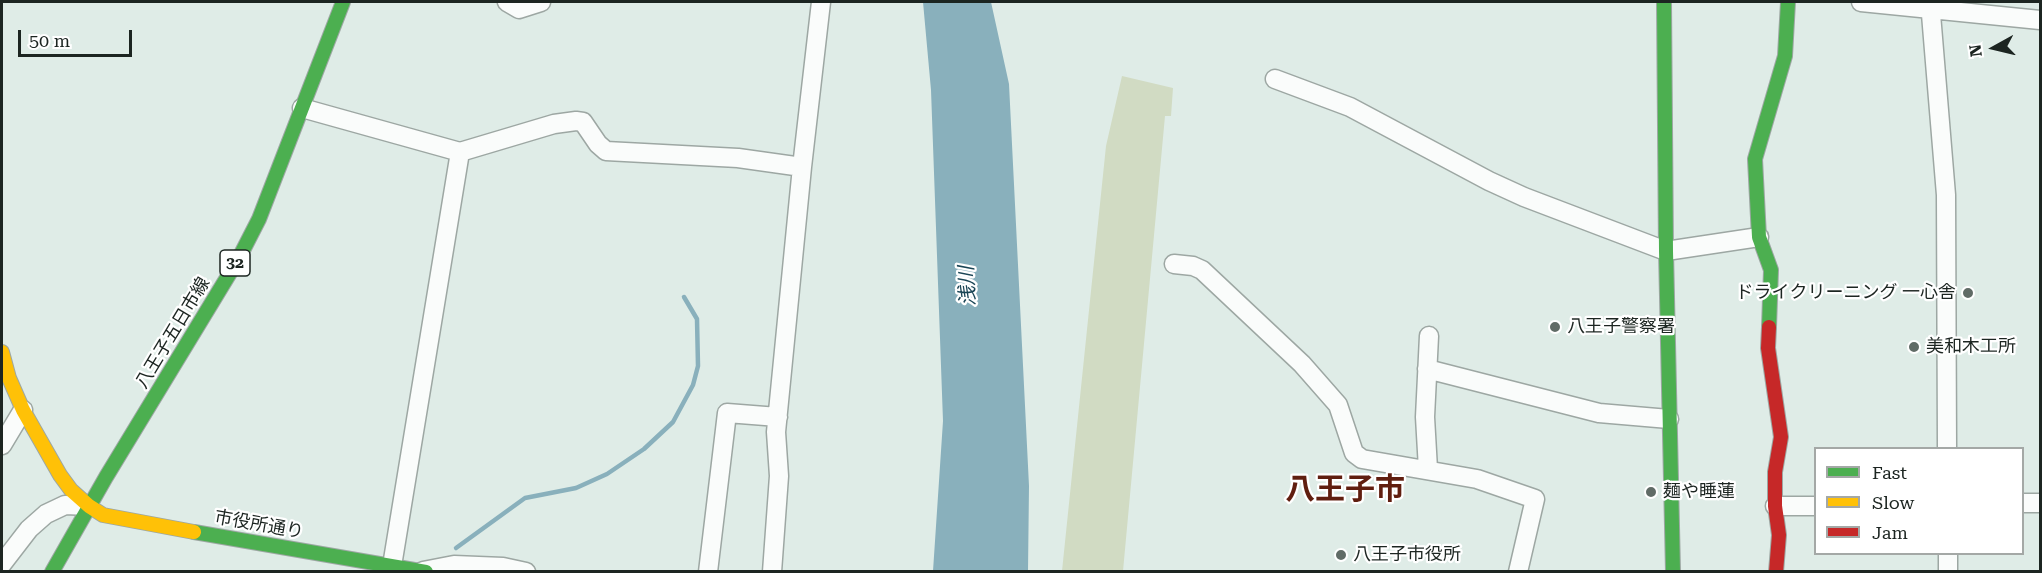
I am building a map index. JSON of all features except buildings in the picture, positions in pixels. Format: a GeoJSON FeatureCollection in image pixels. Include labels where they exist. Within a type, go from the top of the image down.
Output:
{"type":"FeatureCollection","features":[{"type":"Feature","properties":{"kind":"street","name":"八王子五日市線"},"geometry":{"type":"LineString","coordinates":[[51,572],[259,219],[343,2]]}},
{"type":"Feature","properties":{"kind":"street"},"geometry":{"type":"LineString","coordinates":[[507,2],[519,9],[541,2]]}},
{"type":"Feature","properties":{"kind":"street"},"geometry":{"type":"LineString","coordinates":[[772,572],[779,476],[776,432],[820,2]]}},
{"type":"Feature","properties":{"kind":"street"},"geometry":{"type":"LineString","coordinates":[[1664,2],[1666,251],[1673,572]]}},
{"type":"Feature","properties":{"kind":"street"},"geometry":{"type":"LineString","coordinates":[[1776,572],[1779,535],[1774,506],[1775,472],[1781,437],[1768,348],[1771,270],[1759,237],[1755,159],[1785,56],[1788,2]]}},
{"type":"Feature","properties":{"kind":"street"},"geometry":{"type":"LineString","coordinates":[[1861,2],[1930,5],[2040,20]]}},
{"type":"Feature","properties":{"kind":"street"},"geometry":{"type":"LineString","coordinates":[[1930,5],[1946,195],[1947,447]]}},
{"type":"Feature","properties":{"kind":"street"},"geometry":{"type":"LineString","coordinates":[[1275,79],[1350,107],[1489,181],[1524,197],[1666,251],[1759,237]]}},
{"type":"Feature","properties":{"kind":"street"},"geometry":{"type":"LineString","coordinates":[[302,108],[459,152],[554,124],[576,121],[583,122],[598,144],[606,151],[738,158],[802,167]]}},
{"type":"Feature","properties":{"kind":"street"},"geometry":{"type":"LineString","coordinates":[[392,569],[459,152]]}},
{"type":"Feature","properties":{"kind":"street"},"geometry":{"type":"LineString","coordinates":[[1174,264],[1193,266],[1202,270],[1302,364],[1338,405],[1354,453],[1362,459],[1477,478],[1534,499],[1518,572]]}},
{"type":"Feature","properties":{"kind":"street"},"geometry":{"type":"LineString","coordinates":[[1428,469],[1425,417],[1429,336]]}},
{"type":"Feature","properties":{"kind":"street","name":"市役所通り"},"geometry":{"type":"LineString","coordinates":[[2,352],[9,378],[22,410],[60,475],[71,490],[89,506],[104,514],[118,519],[392,569],[424,571]]}},
{"type":"Feature","properties":{"kind":"street"},"geometry":{"type":"LineString","coordinates":[[1427,369],[1599,413],[1669,419]]}},
{"type":"Feature","properties":{"kind":"street"},"geometry":{"type":"LineString","coordinates":[[2,446],[22,410]]}},
{"type":"Feature","properties":{"kind":"street"},"geometry":{"type":"LineString","coordinates":[[708,572],[727,413],[778,417]]}},
{"type":"Feature","properties":{"kind":"street"},"geometry":{"type":"LineString","coordinates":[[2024,503],[2040,503]]}},
{"type":"Feature","properties":{"kind":"street"},"geometry":{"type":"LineString","coordinates":[[2,564],[28,529],[46,514],[65,505],[89,506]]}},
{"type":"Feature","properties":{"kind":"street"},"geometry":{"type":"LineString","coordinates":[[1774,506],[1814,506]]}},
{"type":"Feature","properties":{"kind":"street"},"geometry":{"type":"LineString","coordinates":[[1948,555],[1948,572]]}},
{"type":"Feature","properties":{"kind":"street"},"geometry":{"type":"LineString","coordinates":[[424,571],[454,565],[503,567],[526,572]]}},
{"type":"Feature","properties":{"kind":"green space"},"geometry":{"type":"Polygon","coordinates":[[[1122,76],[1173,88],[1171,116],[1165,116],[1123,571],[1062,571],[1106,146],[1122,76]]]}},
{"type":"Feature","properties":{"kind":"water","name":"浅川"},"geometry":{"type":"Polygon","coordinates":[[[923,2],[991,2],[1009,84],[1029,486],[1028,571],[933,571],[943,421],[931,90],[923,2]]]}},
{"type":"Feature","properties":{"kind":"waterway"},"geometry":{"type":"LineString","coordinates":[[456,548],[525,498],[576,488],[607,474],[644,449],[673,422],[693,385],[698,366],[697,319],[684,297]]}},
{"type":"Feature","properties":{"kind":"traffic: fast"},"geometry":{"type":"LineString","coordinates":[[52,572],[106,477],[239,258],[259,219],[343,2]]}},
{"type":"Feature","properties":{"kind":"traffic: fast"},"geometry":{"type":"LineString","coordinates":[[1664,2],[1666,251],[1673,572]]}},
{"type":"Feature","properties":{"kind":"traffic: fast"},"geometry":{"type":"LineString","coordinates":[[1769,327],[1771,270],[1759,237],[1755,159],[1785,56],[1788,2]]}},
{"type":"Feature","properties":{"kind":"traffic: fast"},"geometry":{"type":"LineString","coordinates":[[194,532],[426,572]]}},
{"type":"Feature","properties":{"kind":"traffic: slow"},"geometry":{"type":"LineString","coordinates":[[2,352],[9,378],[23,410],[71,490],[103,515],[194,532]]}},
{"type":"Feature","properties":{"kind":"traffic: jam"},"geometry":{"type":"LineString","coordinates":[[1769,327],[1768,348],[1781,437],[1775,472],[1775,506],[1779,535],[1776,572]]}},
{"type":"Feature","properties":{"kind":"place","name":"ドライクリーニング 一心舎"},"geometry":{"type":"Point","coordinates":[1968,293]}},
{"type":"Feature","properties":{"kind":"place","name":"八王子警察署"},"geometry":{"type":"Point","coordinates":[1555,327]}},
{"type":"Feature","properties":{"kind":"place","name":"美和木工所"},"geometry":{"type":"Point","coordinates":[1914,347]}},
{"type":"Feature","properties":{"kind":"place","name":"麺や睡蓮"},"geometry":{"type":"Point","coordinates":[1651,492]}},
{"type":"Feature","properties":{"kind":"place","name":"八王子市役所"},"geometry":{"type":"Point","coordinates":[1341,555]}},
{"type":"Feature","properties":{"kind":"district","name":"八王子市"},"geometry":{"type":"Point","coordinates":[1345,490]}}]}
